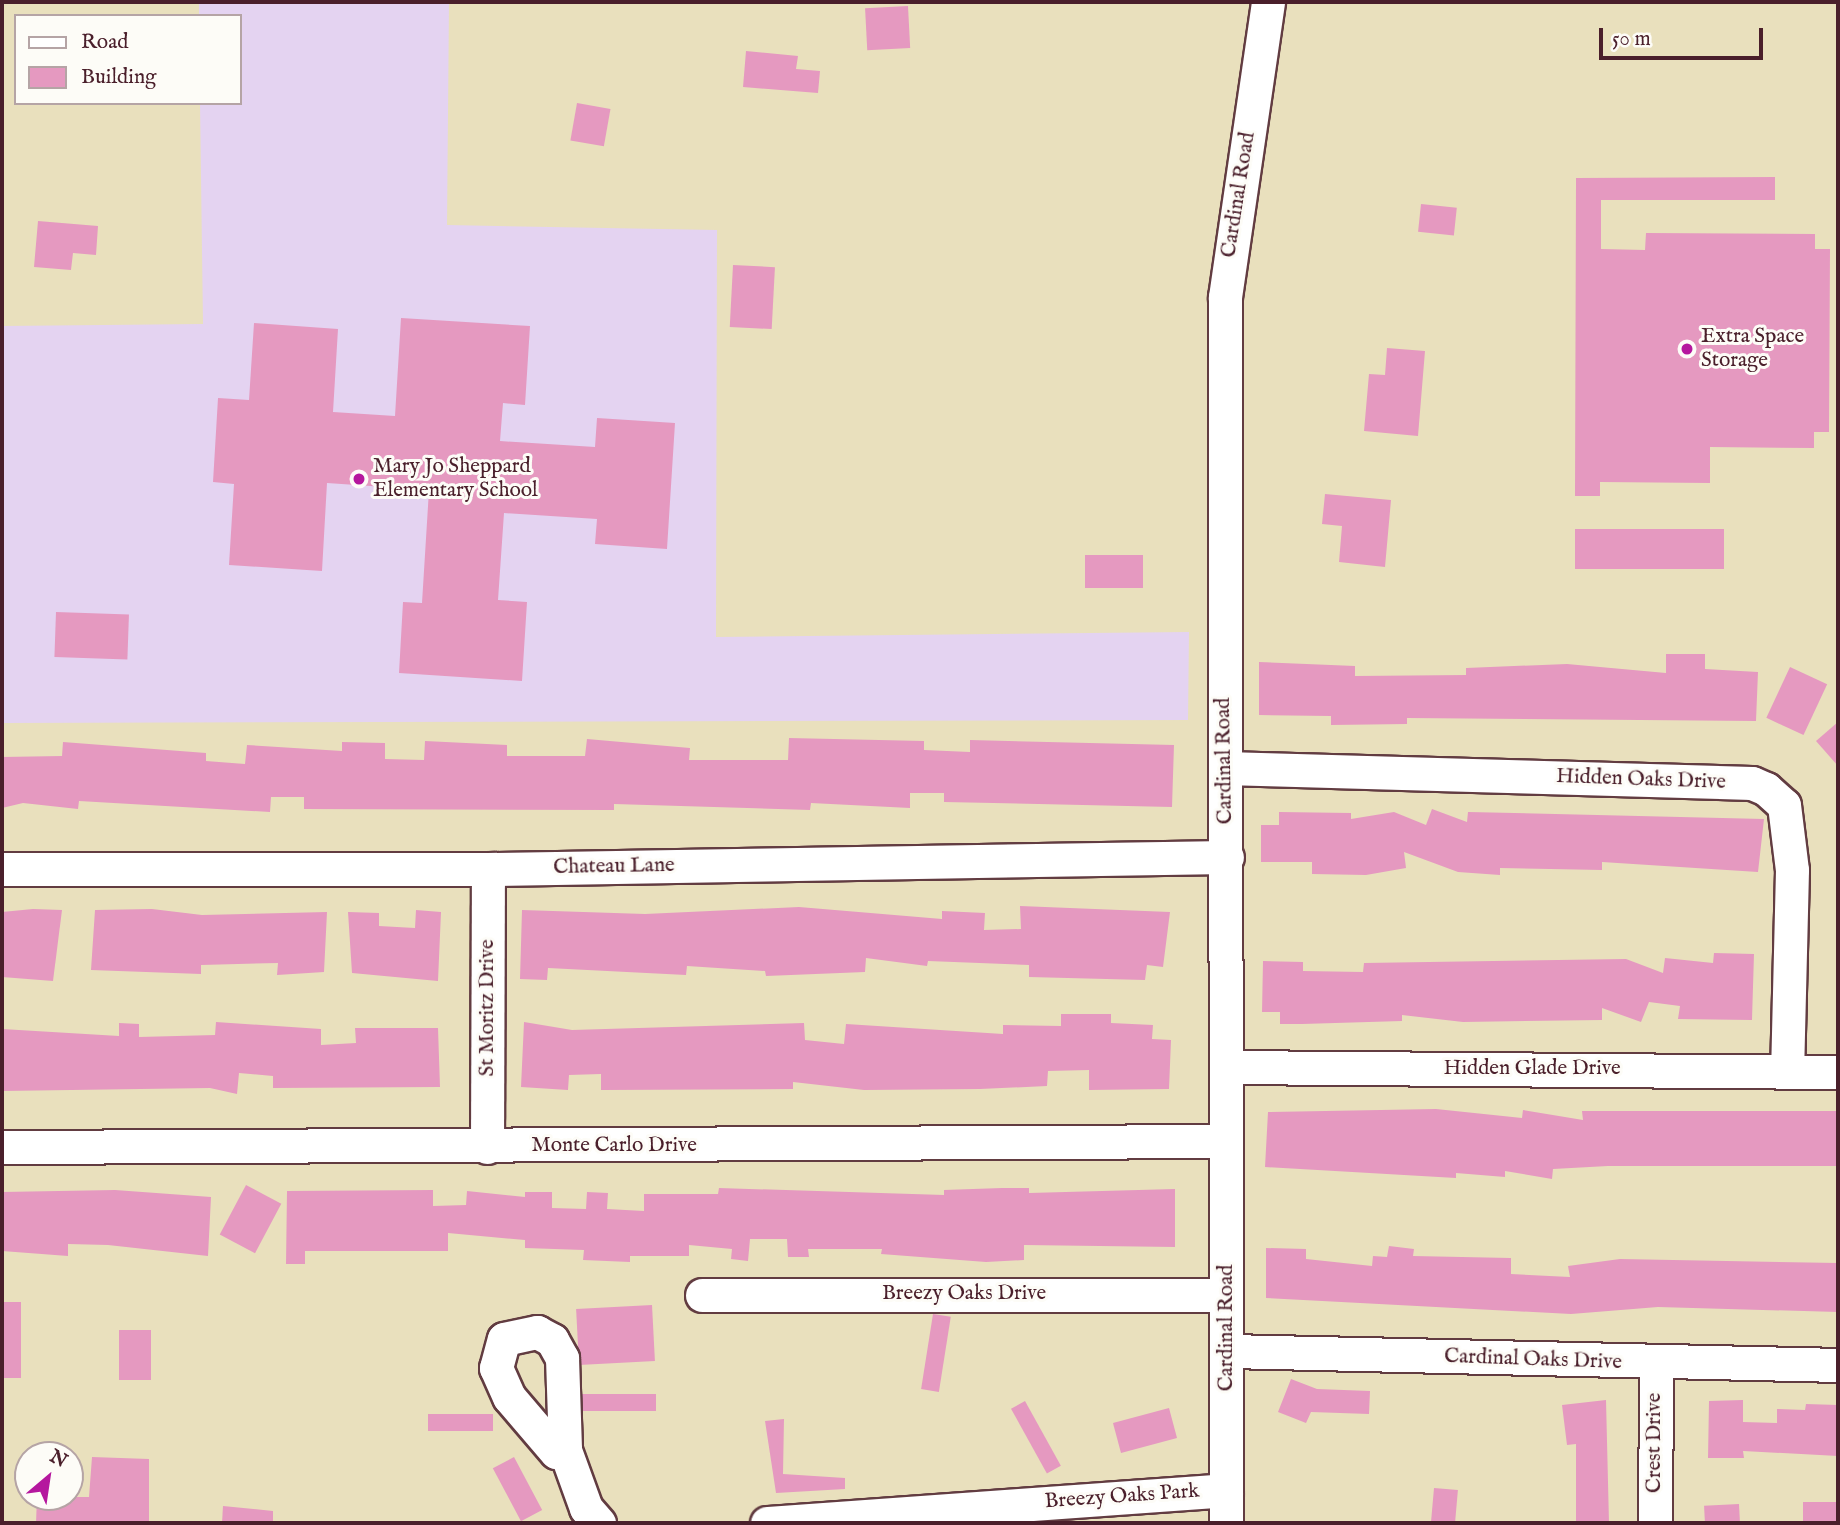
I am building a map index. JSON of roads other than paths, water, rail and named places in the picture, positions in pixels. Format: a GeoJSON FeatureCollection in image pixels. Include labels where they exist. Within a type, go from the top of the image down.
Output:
{"type":"FeatureCollection","features":[{"type":"Feature","properties":{"kind":"street","name":"Cardinal Road"},"geometry":{"type":"LineString","coordinates":[[1226,1523],[1228,1351],[1227,857],[1224,768],[1225,297],[1268,2]]}},
{"type":"Feature","properties":{"kind":"street","name":"Hidden Oaks Drive"},"geometry":{"type":"LineString","coordinates":[[1224,768],[1752,783],[1766,789],[1784,805],[1791,858],[1787,1071]]}},
{"type":"Feature","properties":{"kind":"street","name":"Chateau Lane"},"geometry":{"type":"LineString","coordinates":[[2,869],[488,869],[1227,857]]}},
{"type":"Feature","properties":{"kind":"street","name":"St Moritz Drive"},"geometry":{"type":"LineString","coordinates":[[487,1147],[488,869]]}},
{"type":"Feature","properties":{"kind":"street","name":"Hidden Glade Drive"},"geometry":{"type":"LineString","coordinates":[[1226,1067],[1838,1072]]}},
{"type":"Feature","properties":{"kind":"street","name":"Monte Carlo Drive"},"geometry":{"type":"LineString","coordinates":[[2,1147],[487,1147],[1226,1141]]}},
{"type":"Feature","properties":{"kind":"street","name":"Breezy Oaks Drive"},"geometry":{"type":"LineString","coordinates":[[702,1294],[1226,1295]]}},
{"type":"Feature","properties":{"kind":"street","name":"Cardinal Oaks Drive"},"geometry":{"type":"LineString","coordinates":[[1228,1351],[1656,1363],[1838,1365]]}},
{"type":"Feature","properties":{"kind":"street","name":"Crest Drive"},"geometry":{"type":"LineString","coordinates":[[1655,1523],[1656,1363]]}},
{"type":"Feature","properties":{"kind":"street"},"geometry":{"type":"LineString","coordinates":[[565,1450],[586,1508],[599,1523]]}},
{"type":"Feature","properties":{"kind":"street","name":"Breezy Oaks Park"},"geometry":{"type":"LineString","coordinates":[[767,1523],[1226,1490]]}},
{"type":"Feature","properties":{"kind":"place","name":"Extra Space Storage"},"geometry":{"type":"Point","coordinates":[1687,349]}},
{"type":"Feature","properties":{"kind":"place","name":"Mary Jo Sheppard Elementary School"},"geometry":{"type":"Point","coordinates":[359,479]}}]}
